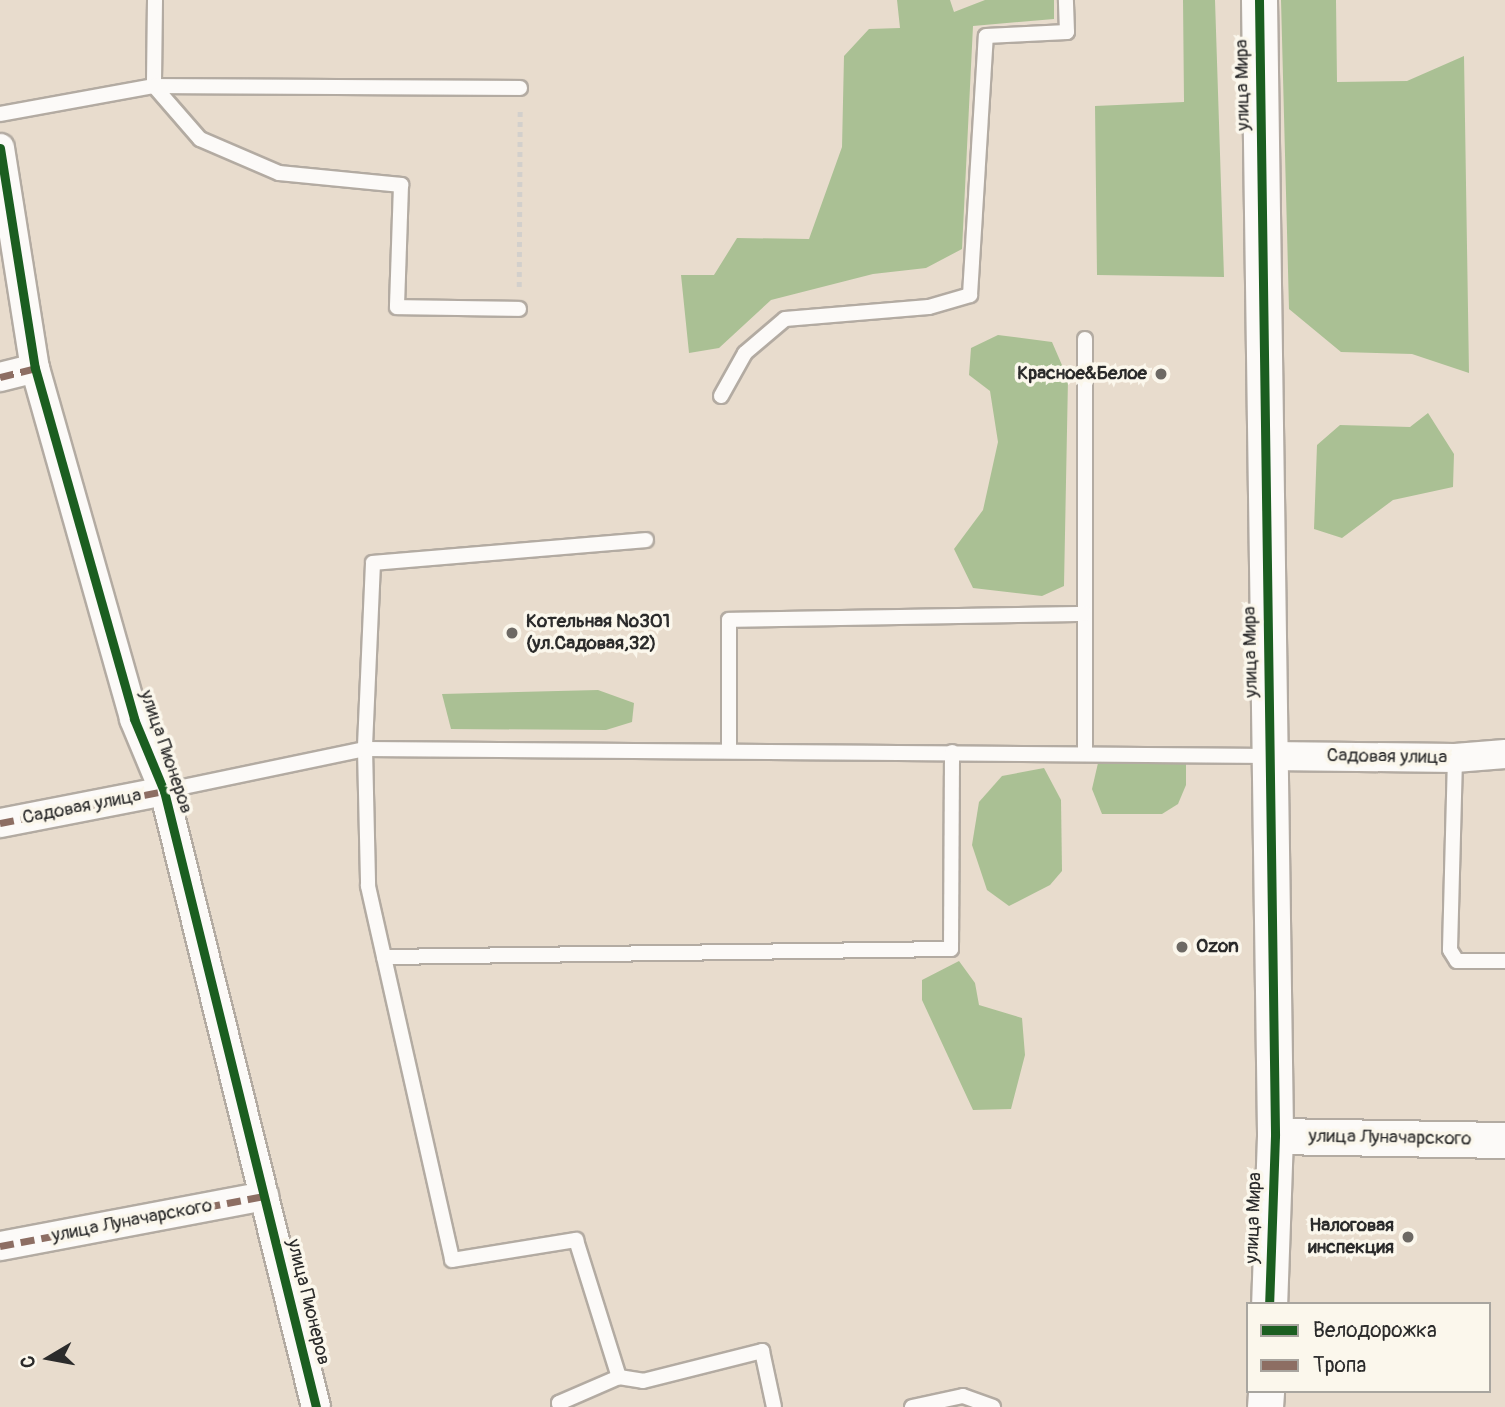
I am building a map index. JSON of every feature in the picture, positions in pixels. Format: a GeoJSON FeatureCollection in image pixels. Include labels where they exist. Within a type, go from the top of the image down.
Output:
{"type":"FeatureCollection","features":[{"type":"Feature","properties":{"kind":"street","name":"улица Мира"},"geometry":{"type":"LineString","coordinates":[[1259,0],[1275,1136],[1269,1302]]}},
{"type":"Feature","properties":{"kind":"street","name":"улица Пионеров"},"geometry":{"type":"LineString","coordinates":[[0,148],[35,368],[134,719],[163,791],[316,1407]]}},
{"type":"Feature","properties":{"kind":"street"},"geometry":{"type":"LineString","coordinates":[[0,377],[35,368]]}},
{"type":"Feature","properties":{"kind":"street","name":"Садовая улица"},"geometry":{"type":"LineString","coordinates":[[1270,756],[1455,758],[1505,754]]}},
{"type":"Feature","properties":{"kind":"street","name":"Садовая улица"},"geometry":{"type":"LineString","coordinates":[[0,823],[163,791]]}},
{"type":"Feature","properties":{"kind":"street","name":"улица Луначарского"},"geometry":{"type":"LineString","coordinates":[[1275,1136],[1505,1140]]}},
{"type":"Feature","properties":{"kind":"street","name":"улица Луначарского"},"geometry":{"type":"LineString","coordinates":[[0,1246],[264,1196]]}},
{"type":"Feature","properties":{"kind":"lane"},"geometry":{"type":"LineString","coordinates":[[155,0],[154,86],[200,139],[279,173],[401,185],[397,306],[519,309]]}},
{"type":"Feature","properties":{"kind":"lane"},"geometry":{"type":"LineString","coordinates":[[721,396],[745,353],[785,319],[929,307],[970,295],[986,36],[1066,33],[1066,0]]}},
{"type":"Feature","properties":{"kind":"lane"},"geometry":{"type":"LineString","coordinates":[[0,114],[154,86],[520,88]]}},
{"type":"Feature","properties":{"kind":"lane"},"geometry":{"type":"LineString","coordinates":[[1085,339],[1085,753]]}},
{"type":"Feature","properties":{"kind":"lane"},"geometry":{"type":"LineString","coordinates":[[619,1377],[576,1240],[452,1260],[368,886],[365,748],[373,563],[646,540]]}},
{"type":"Feature","properties":{"kind":"lane"},"geometry":{"type":"LineString","coordinates":[[729,751],[729,620],[1085,614]]}},
{"type":"Feature","properties":{"kind":"lane"},"geometry":{"type":"LineString","coordinates":[[163,791],[365,748],[1270,756]]}},
{"type":"Feature","properties":{"kind":"lane"},"geometry":{"type":"LineString","coordinates":[[384,957],[951,949],[952,752]]}},
{"type":"Feature","properties":{"kind":"lane"},"geometry":{"type":"LineString","coordinates":[[1455,758],[1450,950],[1457,961],[1505,961]]}},
{"type":"Feature","properties":{"kind":"lane"},"geometry":{"type":"LineString","coordinates":[[560,1407],[559,1402],[619,1377],[643,1381],[762,1351],[774,1407]]}},
{"type":"Feature","properties":{"kind":"lane"},"geometry":{"type":"LineString","coordinates":[[912,1407],[963,1396],[993,1407]]}},
{"type":"Feature","properties":{"kind":"path"},"geometry":{"type":"LineString","coordinates":[[519,309],[520,88]]}},
{"type":"Feature","properties":{"kind":"green space"},"geometry":{"type":"Polygon","coordinates":[[[897,0],[950,0],[954,12],[985,0],[1054,0],[1054,19],[973,26],[962,249],[926,268],[873,274],[771,300],[719,348],[689,353],[681,275],[714,275],[737,238],[809,239],[842,147],[844,56],[869,29],[900,28],[897,0]]]}},
{"type":"Feature","properties":{"kind":"green space"},"geometry":{"type":"Polygon","coordinates":[[[1183,0],[1215,0],[1224,277],[1097,275],[1095,106],[1184,102],[1183,0]]]}},
{"type":"Feature","properties":{"kind":"green space"},"geometry":{"type":"Polygon","coordinates":[[[1281,0],[1336,0],[1337,82],[1407,81],[1464,56],[1469,373],[1412,354],[1341,352],[1289,309],[1281,0]]]}},
{"type":"Feature","properties":{"kind":"green space"},"geometry":{"type":"Polygon","coordinates":[[[998,335],[1052,342],[1068,379],[1064,586],[1042,596],[973,588],[954,549],[983,510],[998,442],[990,391],[969,375],[971,348],[998,335]]]}},
{"type":"Feature","properties":{"kind":"green space"},"geometry":{"type":"Polygon","coordinates":[[[1428,413],[1454,454],[1453,487],[1393,500],[1342,538],[1314,529],[1317,445],[1340,425],[1410,427],[1428,413]]]}},
{"type":"Feature","properties":{"kind":"green space"},"geometry":{"type":"Polygon","coordinates":[[[598,690],[634,703],[632,722],[606,730],[451,729],[442,694],[598,690]]]}},
{"type":"Feature","properties":{"kind":"green space"},"geometry":{"type":"Polygon","coordinates":[[[1098,763],[1186,763],[1186,785],[1178,804],[1162,814],[1102,814],[1092,789],[1098,763]]]}},
{"type":"Feature","properties":{"kind":"green space"},"geometry":{"type":"Polygon","coordinates":[[[1044,768],[1061,800],[1062,871],[1050,885],[1009,906],[987,890],[972,845],[979,802],[1002,776],[1044,768]]]}},
{"type":"Feature","properties":{"kind":"green space"},"geometry":{"type":"Polygon","coordinates":[[[959,961],[975,983],[979,1005],[1022,1018],[1025,1055],[1011,1109],[973,1110],[922,1000],[922,980],[959,961]]]}},
{"type":"Feature","properties":{"kind":"marked path"},"geometry":{"type":"LineString","coordinates":[[0,377],[35,368]]}},
{"type":"Feature","properties":{"kind":"marked path"},"geometry":{"type":"LineString","coordinates":[[0,823],[164,791]]}},
{"type":"Feature","properties":{"kind":"marked path"},"geometry":{"type":"LineString","coordinates":[[0,1246],[264,1196]]}},
{"type":"Feature","properties":{"kind":"cycle path"},"geometry":{"type":"LineString","coordinates":[[1259,0],[1275,1136],[1269,1302]]}},
{"type":"Feature","properties":{"kind":"cycle path"},"geometry":{"type":"LineString","coordinates":[[0,148],[35,368],[134,719],[164,791],[316,1407]]}},
{"type":"Feature","properties":{"kind":"place","name":"Красное&Белое"},"geometry":{"type":"Point","coordinates":[1161,374]}},
{"type":"Feature","properties":{"kind":"place","name":"Котельная №301 (ул.Садовая,32)"},"geometry":{"type":"Point","coordinates":[512,633]}},
{"type":"Feature","properties":{"kind":"place","name":"Ozon"},"geometry":{"type":"Point","coordinates":[1182,947]}},
{"type":"Feature","properties":{"kind":"place","name":"Налоговая инспекция"},"geometry":{"type":"Point","coordinates":[1408,1237]}}]}
